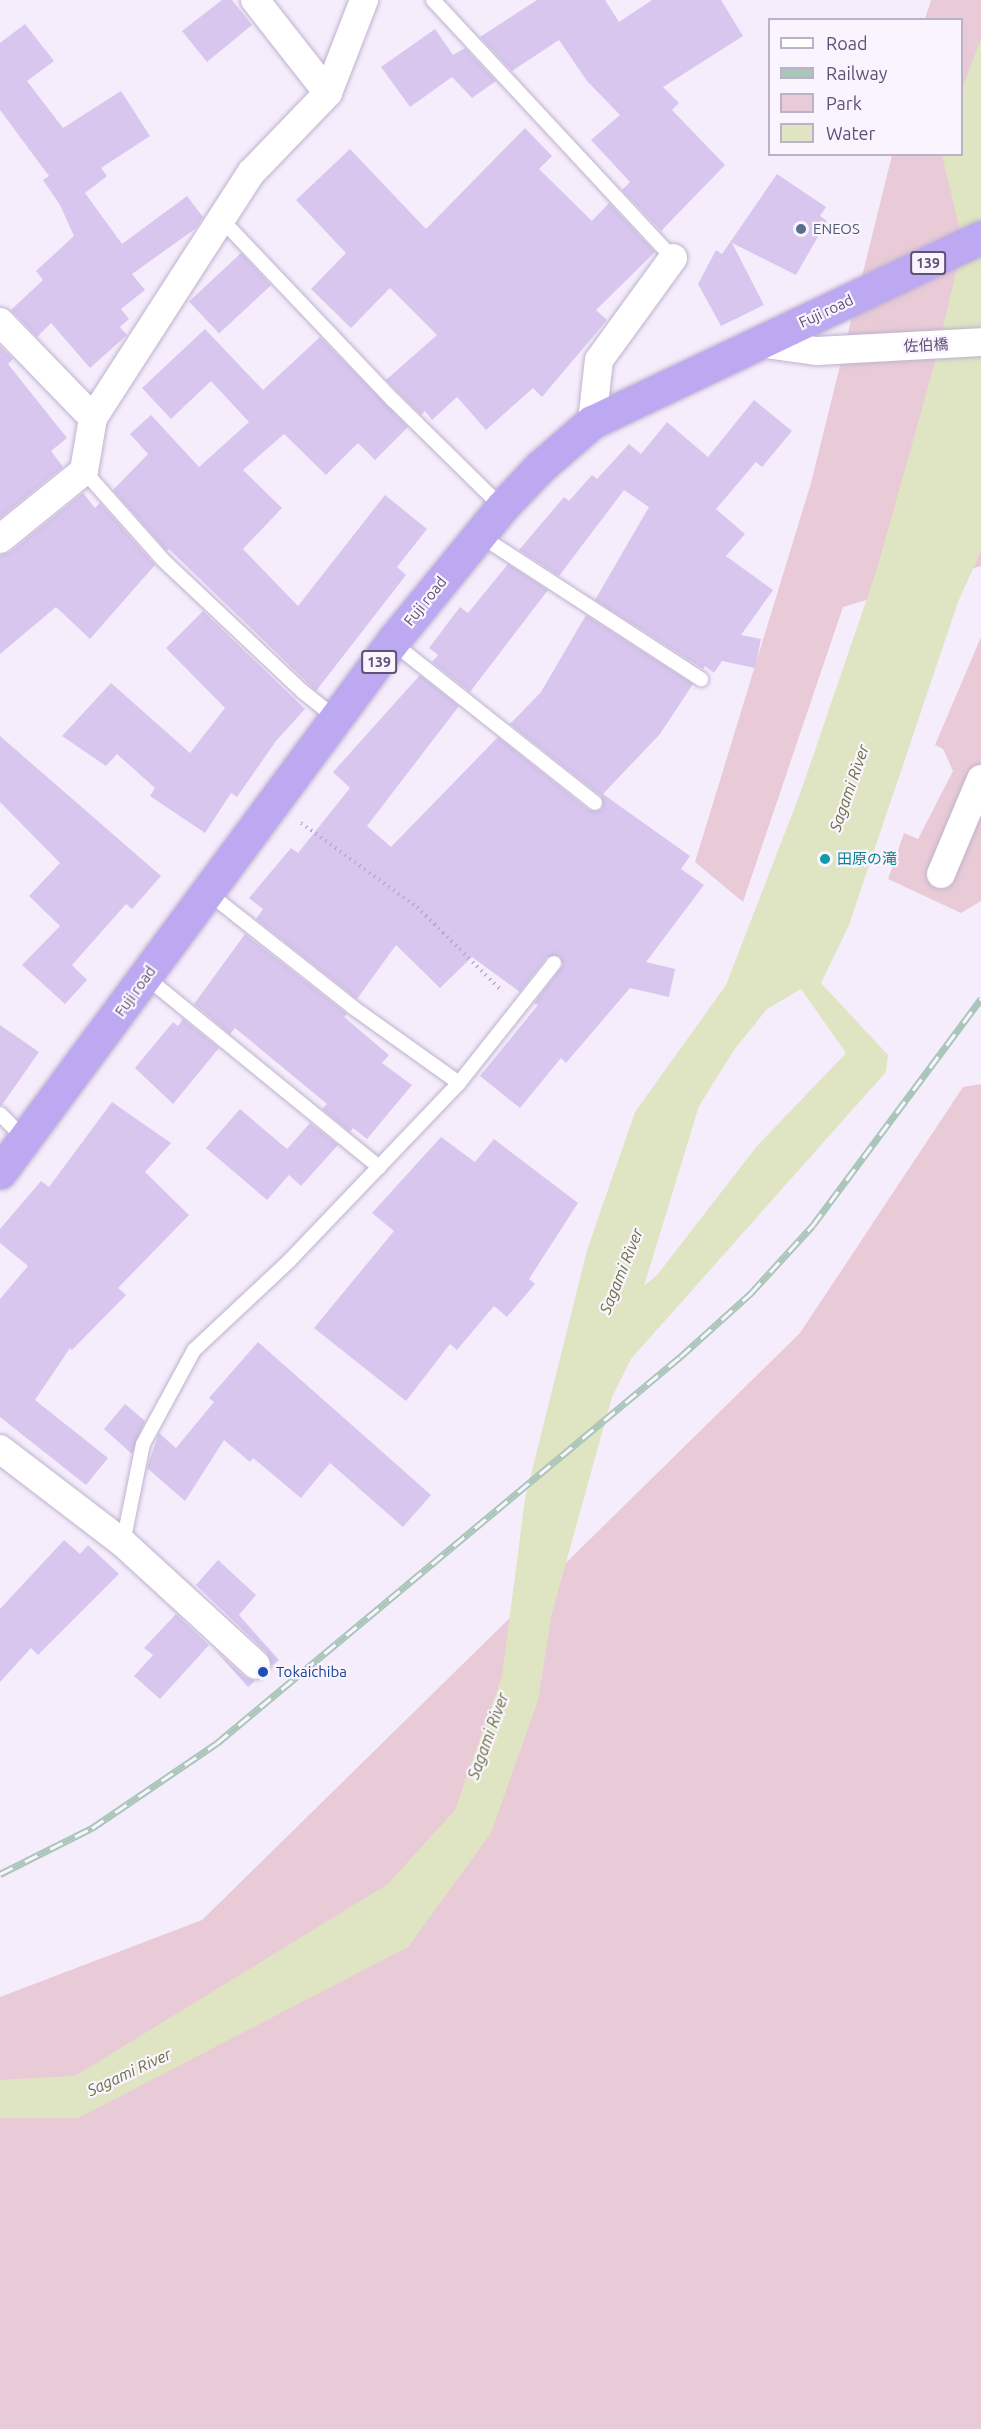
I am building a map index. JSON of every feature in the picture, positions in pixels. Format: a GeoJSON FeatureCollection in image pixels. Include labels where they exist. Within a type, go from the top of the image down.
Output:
{"type":"FeatureCollection","features":[{"type":"Feature","properties":{"kind":"highway","name":"Fuji road"},"geometry":{"type":"LineString","coordinates":[[0,1172],[338,719],[392,642],[502,507],[540,467],[592,423],[981,237]]}},
{"type":"Feature","properties":{"kind":"street"},"geometry":{"type":"LineString","coordinates":[[255,0],[328,93]]}},
{"type":"Feature","properties":{"kind":"street"},"geometry":{"type":"LineString","coordinates":[[0,539],[84,471],[93,418],[250,173],[328,93],[364,0]]}},
{"type":"Feature","properties":{"kind":"street"},"geometry":{"type":"LineString","coordinates":[[592,423],[599,360],[673,258]]}},
{"type":"Feature","properties":{"kind":"street"},"geometry":{"type":"LineString","coordinates":[[0,322],[93,418]]}},
{"type":"Feature","properties":{"kind":"street","name":"佐伯橋"},"geometry":{"type":"LineString","coordinates":[[758,343],[817,351],[981,342]]}},
{"type":"Feature","properties":{"kind":"street"},"geometry":{"type":"LineString","coordinates":[[941,874],[981,779]]}},
{"type":"Feature","properties":{"kind":"street"},"geometry":{"type":"LineString","coordinates":[[0,1449],[123,1543],[256,1665]]}},
{"type":"Feature","properties":{"kind":"lane"},"geometry":{"type":"LineString","coordinates":[[433,0],[673,258]]}},
{"type":"Feature","properties":{"kind":"lane"},"geometry":{"type":"LineString","coordinates":[[221,219],[393,400],[502,507]]}},
{"type":"Feature","properties":{"kind":"lane"},"geometry":{"type":"LineString","coordinates":[[84,471],[164,560],[302,691],[338,719]]}},
{"type":"Feature","properties":{"kind":"lane"},"geometry":{"type":"LineString","coordinates":[[479,535],[701,678]]}},
{"type":"Feature","properties":{"kind":"lane"},"geometry":{"type":"LineString","coordinates":[[392,642],[595,803]]}},
{"type":"Feature","properties":{"kind":"lane"},"geometry":{"type":"LineString","coordinates":[[207,892],[354,1008],[459,1083]]}},
{"type":"Feature","properties":{"kind":"lane"},"geometry":{"type":"LineString","coordinates":[[123,1543],[143,1444],[194,1350],[289,1261],[459,1083],[554,963]]}},
{"type":"Feature","properties":{"kind":"lane"},"geometry":{"type":"LineString","coordinates":[[146,977],[379,1167]]}},
{"type":"Feature","properties":{"kind":"lane"},"geometry":{"type":"LineString","coordinates":[[0,1114],[25,1139]]}},
{"type":"Feature","properties":{"kind":"path"},"geometry":{"type":"LineString","coordinates":[[274,803],[417,907],[519,1007]]}},
{"type":"Feature","properties":{"kind":"green space"},"geometry":{"type":"Polygon","coordinates":[[[931,0],[981,0],[981,566],[843,607],[743,902],[695,862],[811,483],[892,156],[963,156],[963,18],[925,18],[931,0]]]}},
{"type":"Feature","properties":{"kind":"green space"},"geometry":{"type":"Polygon","coordinates":[[[981,637],[981,901],[961,913],[888,879],[904,833],[918,839],[953,771],[943,749],[935,745],[981,637]]]}},
{"type":"Feature","properties":{"kind":"green space"},"geometry":{"type":"Polygon","coordinates":[[[981,1084],[981,2429],[0,2429],[0,1997],[202,1920],[800,1333],[963,1087],[981,1084]]]}},
{"type":"Feature","properties":{"kind":"water","name":"Sagami River"},"geometry":{"type":"Polygon","coordinates":[[[981,39],[981,551],[958,602],[849,925],[821,983],[888,1055],[886,1072],[631,1359],[612,1397],[552,1613],[538,1700],[491,1833],[408,1947],[78,2118],[0,2118],[0,2080],[75,2076],[388,1884],[455,1810],[502,1676],[525,1499],[587,1250],[635,1112],[726,985],[801,791],[877,569],[932,373],[963,243],[942,156],[963,156],[963,86],[981,39]],[[801,989],[767,1009],[734,1050],[699,1106],[644,1286],[657,1275],[757,1146],[846,1053],[801,989]]]}},
{"type":"Feature","properties":{"kind":"building"},"geometry":{"type":"Polygon","coordinates":[[[222,0],[232,0],[252,25],[207,62],[182,31],[222,0]]]}},
{"type":"Feature","properties":{"kind":"building"},"geometry":{"type":"Polygon","coordinates":[[[537,0],[605,0],[619,22],[652,0],[721,0],[743,36],[663,87],[679,103],[672,110],[725,165],[661,231],[622,190],[630,182],[591,140],[620,115],[587,81],[559,40],[512,71],[480,37],[537,0]]]}},
{"type":"Feature","properties":{"kind":"building"},"geometry":{"type":"Polygon","coordinates":[[[25,24],[54,61],[27,81],[63,128],[121,91],[150,136],[101,168],[107,176],[85,193],[122,244],[187,196],[203,217],[195,229],[132,274],[145,290],[121,309],[129,319],[120,327],[127,335],[90,368],[51,323],[37,337],[11,310],[43,280],[36,271],[74,236],[60,205],[43,180],[49,176],[0,110],[0,43],[25,24]]]}},
{"type":"Feature","properties":{"kind":"building"},"geometry":{"type":"Polygon","coordinates":[[[435,29],[453,55],[465,48],[496,81],[472,98],[452,77],[410,107],[381,67],[435,29]]]}},
{"type":"Feature","properties":{"kind":"building"},"geometry":{"type":"Polygon","coordinates":[[[525,128],[552,156],[539,169],[592,221],[609,203],[655,252],[596,310],[607,320],[542,397],[533,388],[486,430],[457,397],[432,420],[425,411],[421,415],[386,380],[437,335],[390,288],[351,328],[311,289],[346,253],[296,200],[350,149],[426,229],[525,128]]]}},
{"type":"Feature","properties":{"kind":"building"},"geometry":{"type":"Polygon","coordinates":[[[777,174],[826,207],[820,216],[827,221],[796,275],[732,243],[764,305],[721,326],[698,284],[716,250],[722,254],[777,174]]]}},
{"type":"Feature","properties":{"kind":"building"},"geometry":{"type":"Polygon","coordinates":[[[241,253],[271,285],[219,334],[189,301],[241,253]]]}},
{"type":"Feature","properties":{"kind":"building"},"geometry":{"type":"Polygon","coordinates":[[[205,329],[263,390],[320,337],[408,427],[375,460],[358,443],[326,475],[284,434],[243,470],[282,508],[243,549],[298,606],[385,495],[427,529],[397,567],[406,575],[316,691],[169,549],[167,551],[113,490],[148,454],[130,434],[151,415],[199,467],[249,422],[211,381],[171,419],[142,388],[205,329]]]}},
{"type":"Feature","properties":{"kind":"building"},"geometry":{"type":"Polygon","coordinates":[[[0,346],[13,359],[8,364],[67,438],[51,451],[63,467],[0,518],[0,346]]]}},
{"type":"Feature","properties":{"kind":"building"},"geometry":{"type":"Polygon","coordinates":[[[754,400],[792,431],[762,467],[756,462],[716,509],[745,534],[726,556],[773,590],[741,635],[761,639],[755,668],[722,661],[714,673],[705,666],[703,669],[595,600],[649,507],[624,490],[559,576],[519,550],[564,497],[569,501],[592,475],[597,479],[629,444],[641,454],[667,422],[708,457],[754,400]]]}},
{"type":"Feature","properties":{"kind":"building"},"geometry":{"type":"Polygon","coordinates":[[[83,493],[95,508],[100,503],[155,565],[90,639],[56,607],[0,654],[0,555],[10,552],[83,493]]]}},
{"type":"Feature","properties":{"kind":"building"},"geometry":{"type":"Polygon","coordinates":[[[508,564],[548,590],[470,692],[432,662],[438,655],[429,648],[460,607],[468,613],[508,564]]]}},
{"type":"Feature","properties":{"kind":"building"},"geometry":{"type":"Polygon","coordinates":[[[203,611],[305,709],[276,741],[237,797],[231,793],[205,833],[150,796],[155,788],[117,754],[106,766],[62,736],[111,683],[190,753],[225,708],[166,648],[203,611]]]}},
{"type":"Feature","properties":{"kind":"building"},"geometry":{"type":"Polygon","coordinates":[[[586,615],[693,684],[660,734],[603,794],[690,856],[681,869],[704,885],[646,962],[675,969],[669,997],[630,988],[566,1063],[561,1058],[520,1108],[480,1076],[538,1005],[534,1003],[563,965],[559,956],[547,957],[520,992],[472,957],[440,988],[396,945],[357,999],[256,919],[263,909],[249,898],[291,848],[298,853],[350,788],[333,772],[420,675],[459,706],[367,826],[391,847],[498,737],[589,810],[602,809],[601,796],[510,724],[541,692],[586,615]]]}},
{"type":"Feature","properties":{"kind":"building"},"geometry":{"type":"Polygon","coordinates":[[[0,736],[161,876],[132,909],[126,904],[72,965],[87,980],[65,1004],[22,965],[60,926],[29,896],[60,863],[0,802],[0,736]]]}},
{"type":"Feature","properties":{"kind":"building"},"geometry":{"type":"Polygon","coordinates":[[[245,934],[347,1014],[344,1017],[389,1055],[382,1063],[412,1085],[367,1139],[353,1128],[350,1132],[322,1109],[327,1104],[235,1028],[230,1034],[194,1004],[245,934]]]}},
{"type":"Feature","properties":{"kind":"building"},"geometry":{"type":"Polygon","coordinates":[[[183,1019],[219,1048],[173,1104],[135,1068],[173,1022],[178,1026],[183,1019]]]}},
{"type":"Feature","properties":{"kind":"building"},"geometry":{"type":"Polygon","coordinates":[[[0,1025],[39,1052],[2,1105],[0,1105],[0,1025]]]}},
{"type":"Feature","properties":{"kind":"building"},"geometry":{"type":"Polygon","coordinates":[[[112,1102],[171,1143],[145,1172],[189,1215],[118,1288],[126,1295],[72,1350],[70,1348],[35,1400],[108,1458],[86,1485],[0,1417],[0,1299],[28,1266],[0,1243],[0,1229],[41,1181],[49,1187],[112,1102]]]}},
{"type":"Feature","properties":{"kind":"building"},"geometry":{"type":"Polygon","coordinates":[[[240,1109],[287,1149],[310,1123],[338,1145],[301,1186],[289,1175],[267,1200],[206,1148],[240,1109]]]}},
{"type":"Feature","properties":{"kind":"building"},"geometry":{"type":"Polygon","coordinates":[[[441,1137],[475,1162],[494,1139],[578,1203],[529,1279],[535,1284],[507,1317],[494,1306],[457,1350],[450,1344],[406,1401],[314,1328],[394,1231],[372,1213],[441,1137]]]}},
{"type":"Feature","properties":{"kind":"building"},"geometry":{"type":"Polygon","coordinates":[[[258,1342],[431,1495],[403,1527],[330,1463],[301,1498],[253,1458],[250,1462],[224,1440],[185,1501],[147,1468],[159,1433],[176,1448],[214,1402],[209,1398],[258,1342]]]}},
{"type":"Feature","properties":{"kind":"building"},"geometry":{"type":"Polygon","coordinates":[[[125,1404],[145,1421],[132,1454],[104,1429],[125,1404]]]}},
{"type":"Feature","properties":{"kind":"building"},"geometry":{"type":"Polygon","coordinates":[[[64,1540],[80,1554],[88,1545],[119,1574],[38,1655],[31,1648],[0,1682],[0,1609],[64,1540]]]}},
{"type":"Feature","properties":{"kind":"building"},"geometry":{"type":"Polygon","coordinates":[[[218,1560],[256,1595],[239,1615],[279,1660],[272,1666],[267,1653],[196,1585],[218,1560]]]}},
{"type":"Feature","properties":{"kind":"building"},"geometry":{"type":"Polygon","coordinates":[[[176,1614],[209,1645],[160,1699],[134,1676],[153,1655],[144,1648],[176,1614]]]}},
{"type":"Feature","properties":{"kind":"building"},"geometry":{"type":"Polygon","coordinates":[[[214,1649],[245,1677],[255,1681],[248,1687],[214,1649]]]}},
{"type":"Feature","properties":{"kind":"railway"},"geometry":{"type":"LineString","coordinates":[[0,1874],[92,1828],[217,1743],[680,1357],[751,1293],[813,1225],[981,999]]}},
{"type":"Feature","properties":{"kind":"place","name":"ENEOS"},"geometry":{"type":"Point","coordinates":[801,229]}},
{"type":"Feature","properties":{"kind":"place","name":"田原の滝"},"geometry":{"type":"Point","coordinates":[825,859]}},
{"type":"Feature","properties":{"kind":"place","name":"Tokaichiba"},"geometry":{"type":"Point","coordinates":[263,1672]}}]}
